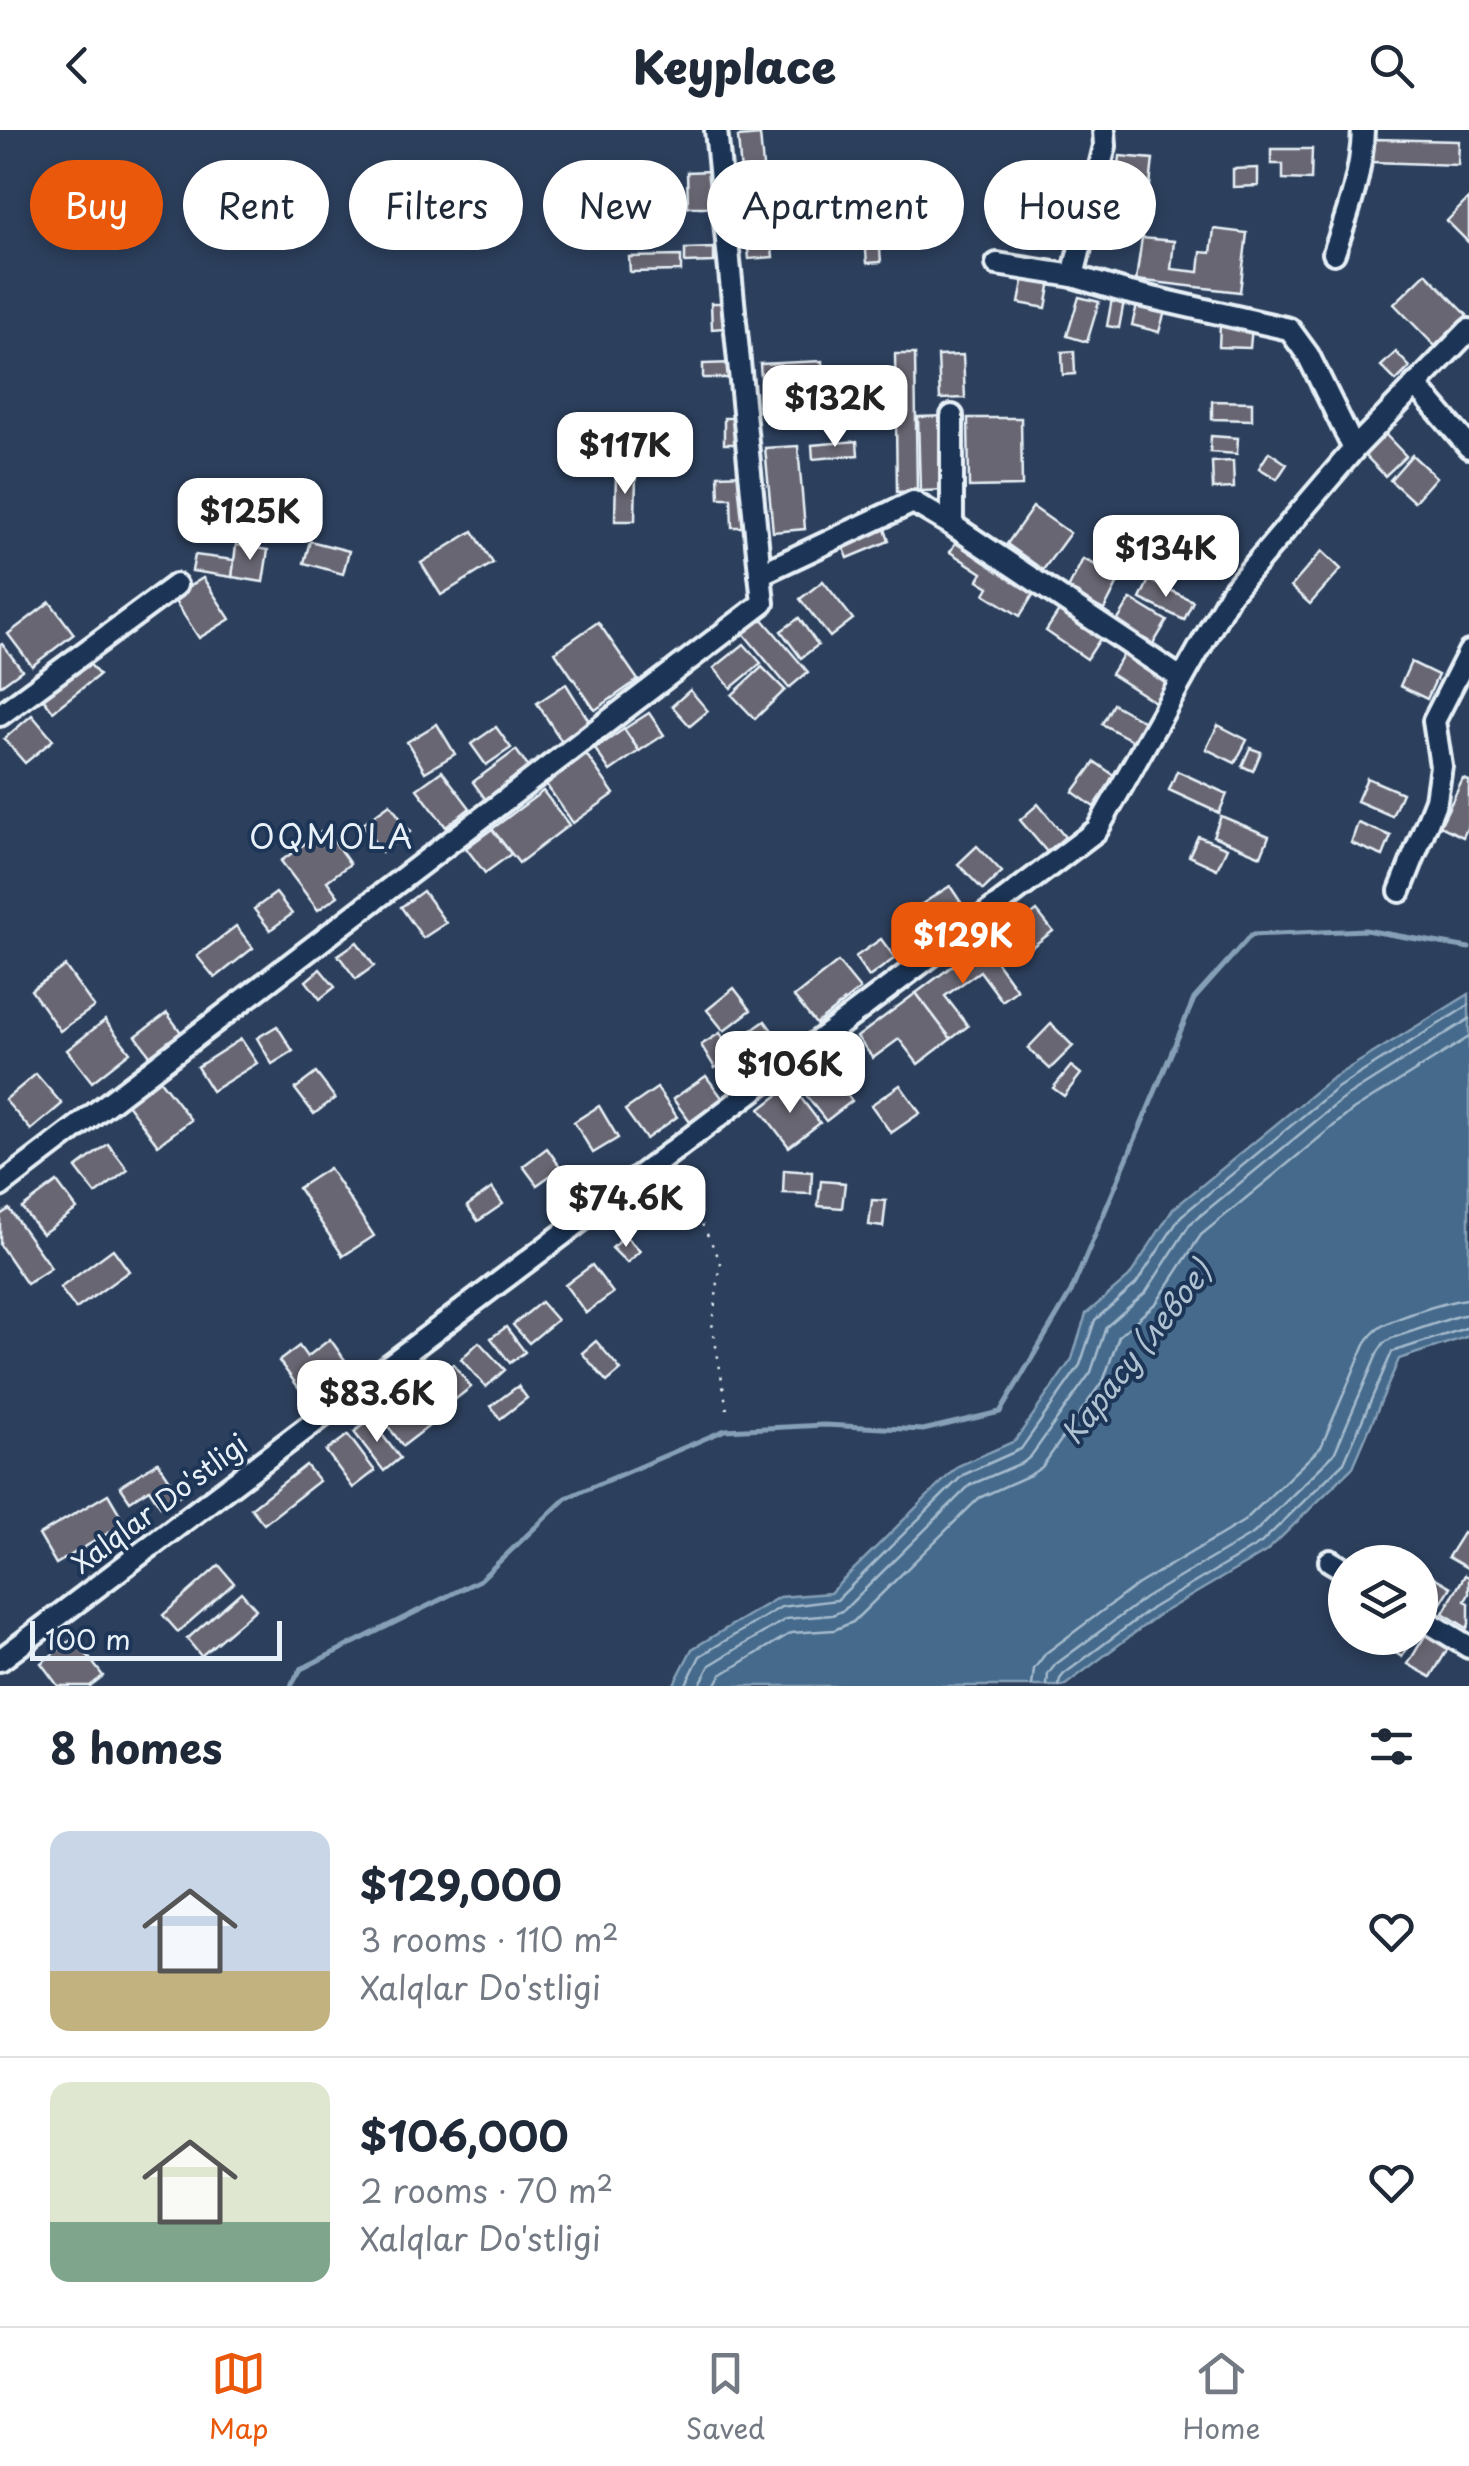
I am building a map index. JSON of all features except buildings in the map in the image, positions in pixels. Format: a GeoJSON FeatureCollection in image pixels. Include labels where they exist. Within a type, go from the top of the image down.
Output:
{"type":"FeatureCollection","features":[{"type":"Feature","properties":{"kind":"street"},"geometry":{"type":"LineString","coordinates":[[0,1186],[763,603],[716,130]]}},
{"type":"Feature","properties":{"kind":"street"},"geometry":{"type":"LineString","coordinates":[[1073,276],[1105,146],[1104,130]]}},
{"type":"Feature","properties":{"kind":"street"},"geometry":{"type":"LineString","coordinates":[[1334,253],[1363,155],[1364,130]]}},
{"type":"Feature","properties":{"kind":"street"},"geometry":{"type":"LineString","coordinates":[[996,264],[1073,276],[1289,329],[1308,355],[1354,449]]}},
{"type":"Feature","properties":{"kind":"street","name":"Xalqlar Do'stligi"},"geometry":{"type":"LineString","coordinates":[[0,1660],[1097,830],[1230,594],[1354,449],[1469,330]]}},
{"type":"Feature","properties":{"kind":"street"},"geometry":{"type":"LineString","coordinates":[[1415,384],[1469,446]]}},
{"type":"Feature","properties":{"kind":"street"},"geometry":{"type":"LineString","coordinates":[[952,416],[952,525]]}},
{"type":"Feature","properties":{"kind":"street"},"geometry":{"type":"LineString","coordinates":[[760,574],[913,502],[1182,680]]}},
{"type":"Feature","properties":{"kind":"street"},"geometry":{"type":"LineString","coordinates":[[0,716],[176,585]]}},
{"type":"Feature","properties":{"kind":"street"},"geometry":{"type":"LineString","coordinates":[[1400,890],[1436,800],[1441,766],[1434,721],[1469,652]]}},
{"type":"Feature","properties":{"kind":"street"},"geometry":{"type":"LineString","coordinates":[[1438,1628],[1469,1647]]}},
{"type":"Feature","properties":{"kind":"path"},"geometry":{"type":"LineString","coordinates":[[598,1207],[628,1207],[682,1196],[696,1212],[722,1262],[712,1323],[726,1409]]}},
{"type":"Feature","properties":{"kind":"water","name":"Карасу (левое)"},"geometry":{"type":"Polygon","coordinates":[[[1469,994],[1469,1336],[1399,1359],[1353,1467],[1267,1551],[1157,1616],[1064,1686],[673,1686],[692,1649],[779,1597],[830,1593],[958,1466],[1015,1441],[1072,1359],[1086,1314],[1129,1277],[1173,1209],[1331,1079],[1469,994]]]}},
{"type":"Feature","properties":{"kind":"waterway"},"geometry":{"type":"LineString","coordinates":[[291,1686],[301,1669],[480,1580],[566,1498],[725,1430],[824,1425],[923,1430],[1000,1412],[1071,1292],[1194,999],[1251,935],[1365,930],[1469,948]]}},
{"type":"Feature","properties":{"kind":"district","name":"OQMOLA"},"geometry":{"type":"Point","coordinates":[332,838]}}]}
